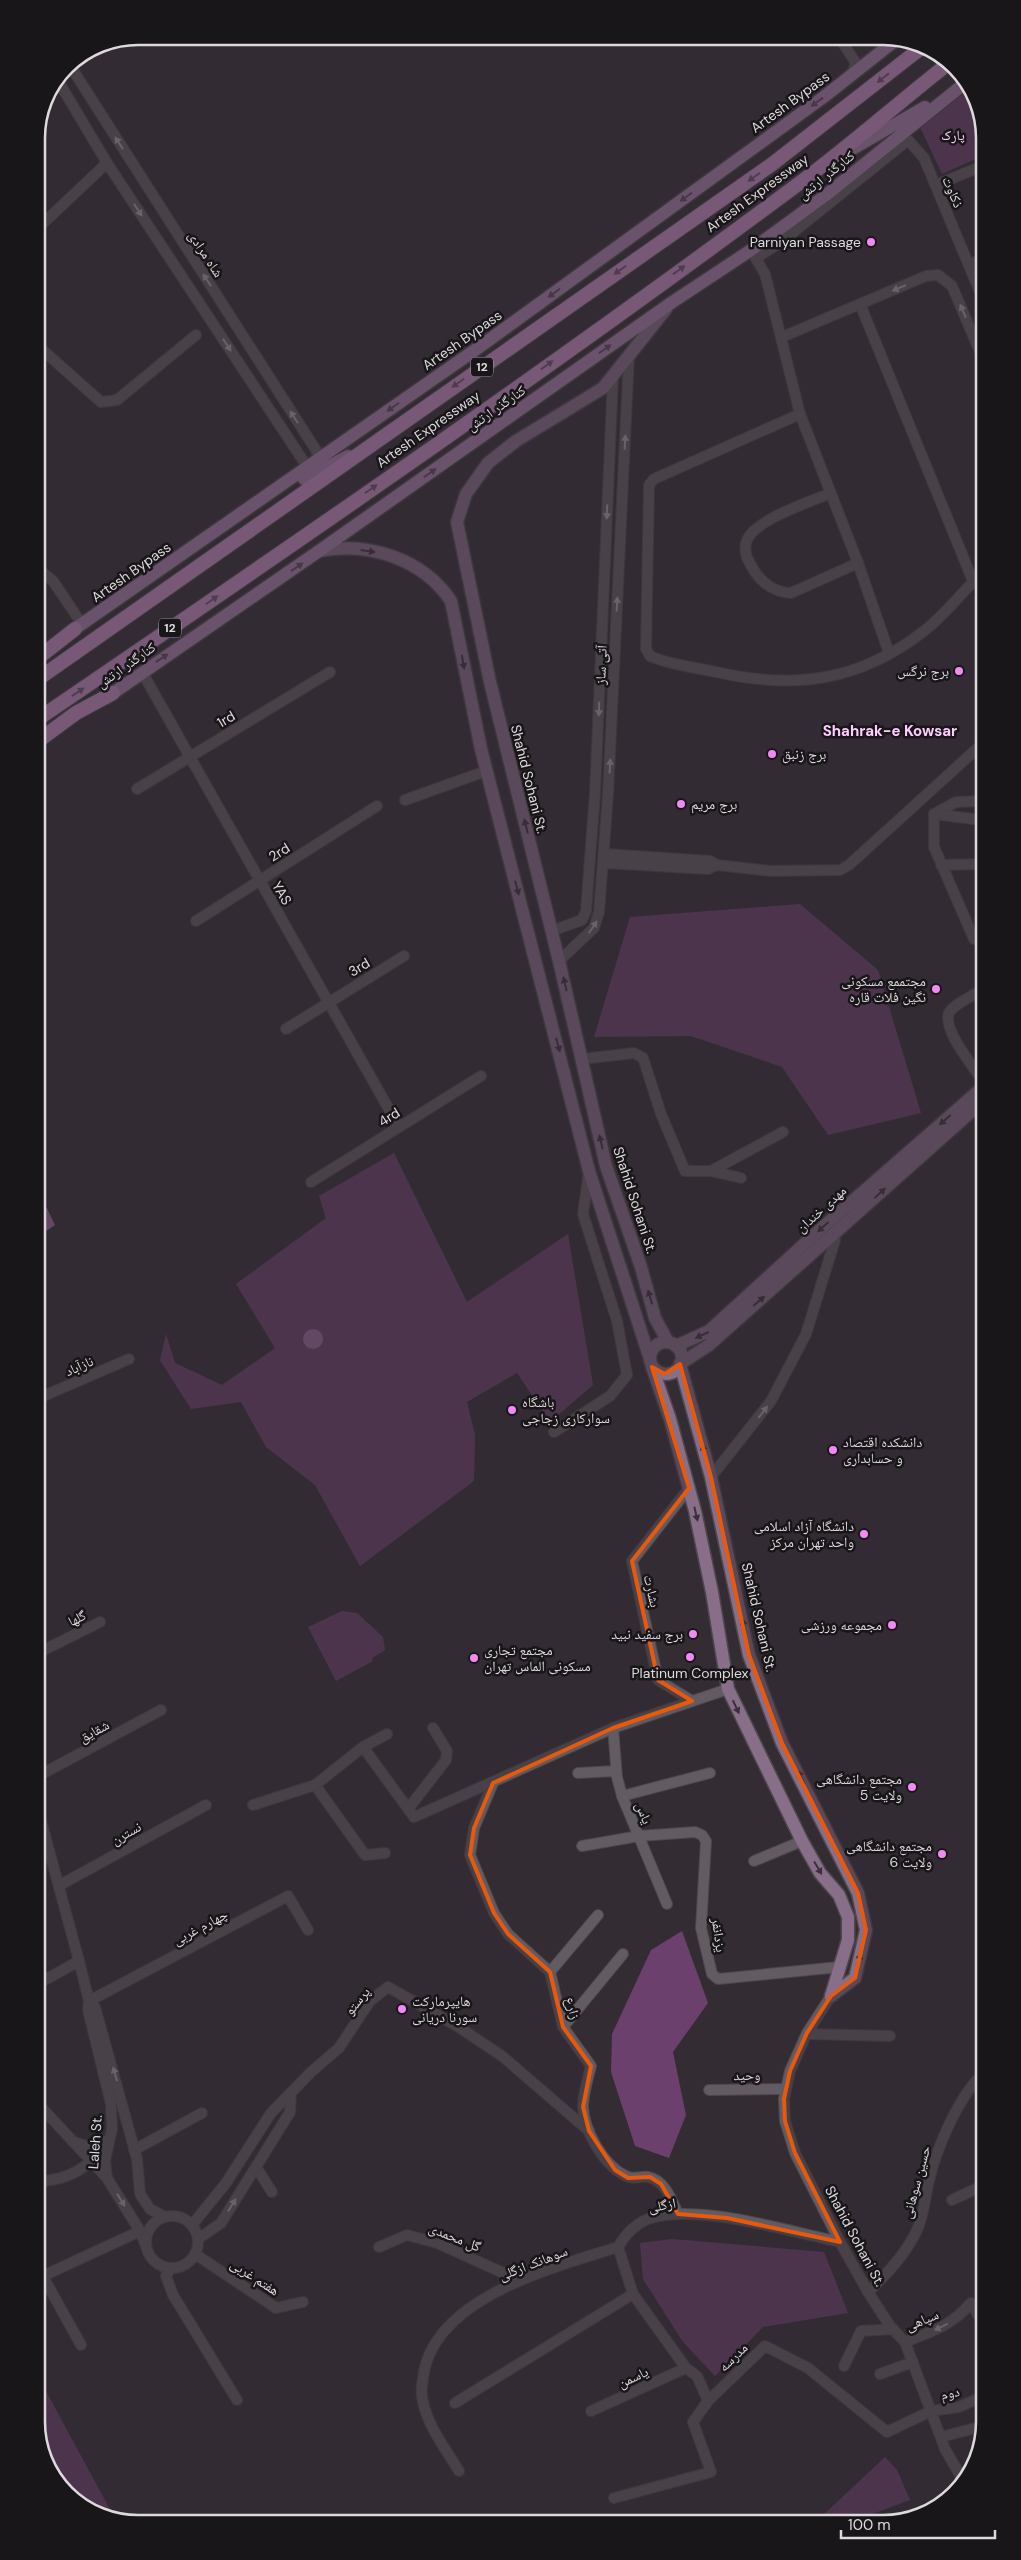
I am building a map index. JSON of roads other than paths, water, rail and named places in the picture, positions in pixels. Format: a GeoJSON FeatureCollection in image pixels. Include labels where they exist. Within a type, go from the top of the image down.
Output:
{"type":"FeatureCollection","features":[{"type":"Feature","properties":{"kind":"highway","name":"Artesh Expressway"},"geometry":{"type":"LineString","coordinates":[[45,674],[376,440],[771,165],[917,51]]}},
{"type":"Feature","properties":{"kind":"highway","name":"Artesh Expressway"},"geometry":{"type":"LineString","coordinates":[[45,714],[473,417],[814,171],[944,67]]}},
{"type":"Feature","properties":{"kind":"highway"},"geometry":{"type":"LineString","coordinates":[[45,652],[79,627]]}},
{"type":"Feature","properties":{"kind":"highway"},"geometry":{"type":"LineString","coordinates":[[45,736],[76,714],[113,693]]}},
{"type":"Feature","properties":{"kind":"main road","name":"Artesh Bypass"},"geometry":{"type":"LineString","coordinates":[[79,627],[478,348],[889,45]]}},
{"type":"Feature","properties":{"kind":"main road"},"geometry":{"type":"LineString","coordinates":[[814,171],[921,110],[960,85]]}},
{"type":"Feature","properties":{"kind":"main road","name":"کنارگذر ارتش"},"geometry":{"type":"LineString","coordinates":[[45,743],[142,672],[319,551],[671,303],[754,254],[960,86]]}},
{"type":"Feature","properties":{"kind":"main road","name":"Shahid Sohani St."},"geometry":{"type":"LineString","coordinates":[[671,303],[613,376],[596,392],[501,451],[477,476],[462,503],[456,522],[490,682],[552,931],[606,1166],[641,1267],[656,1318],[672,1344]]}},
{"type":"Feature","properties":{"kind":"main road"},"geometry":{"type":"LineString","coordinates":[[256,504],[376,440]]}},
{"type":"Feature","properties":{"kind":"main road","name":"Shahid Sohani St."},"geometry":{"type":"LineString","coordinates":[[319,551],[344,548],[385,554],[411,564],[434,581],[451,601],[486,771],[589,1171],[690,1488],[706,1557],[728,1689],[802,1841],[820,1872],[838,1894],[848,1917],[848,1940],[831,1996]]}},
{"type":"Feature","properties":{"kind":"main road"},"geometry":{"type":"LineString","coordinates":[[467,685],[490,682]]}},
{"type":"Feature","properties":{"kind":"main road","name":"مهدی خندان"},"geometry":{"type":"LineString","coordinates":[[672,1344],[709,1331],[823,1227],[976,1093]]}},
{"type":"Feature","properties":{"kind":"main road","name":"مهدی خندان"},"geometry":{"type":"LineString","coordinates":[[680,1364],[709,1345],[976,1107]]}},
{"type":"Feature","properties":{"kind":"main road"},"geometry":{"type":"LineString","coordinates":[[589,1171],[606,1166]]}},
{"type":"Feature","properties":{"kind":"main road"},"geometry":{"type":"LineString","coordinates":[[672,1344],[681,1355],[680,1364],[674,1372],[664,1374],[651,1363],[655,1346],[672,1344]]}},
{"type":"Feature","properties":{"kind":"main road","name":"Shahid Sohani St."},"geometry":{"type":"LineString","coordinates":[[680,1364],[711,1478],[749,1655],[782,1743],[858,1893],[866,1930],[855,1978],[831,1996]]}},
{"type":"Feature","properties":{"kind":"street"},"geometry":{"type":"LineString","coordinates":[[844,45],[856,64],[852,74]]}},
{"type":"Feature","properties":{"kind":"street","name":"شاه مرادی"},"geometry":{"type":"LineString","coordinates":[[73,71],[320,458]]}},
{"type":"Feature","properties":{"kind":"street"},"geometry":{"type":"LineString","coordinates":[[61,86],[107,163],[308,468]]}},
{"type":"Feature","properties":{"kind":"street","name":"ذکاوت"},"geometry":{"type":"LineString","coordinates":[[754,254],[781,242],[908,140],[924,158],[976,282]]}},
{"type":"Feature","properties":{"kind":"street"},"geometry":{"type":"LineString","coordinates":[[45,221],[107,163]]}},
{"type":"Feature","properties":{"kind":"street"},"geometry":{"type":"LineString","coordinates":[[936,185],[976,169]]}},
{"type":"Feature","properties":{"kind":"street"},"geometry":{"type":"LineString","coordinates":[[754,254],[765,274],[800,414],[858,563],[889,653]]}},
{"type":"Feature","properties":{"kind":"street"},"geometry":{"type":"LineString","coordinates":[[969,265],[976,262]]}},
{"type":"Feature","properties":{"kind":"street"},"geometry":{"type":"LineString","coordinates":[[782,337],[926,276],[938,275],[952,286],[976,343]]}},
{"type":"Feature","properties":{"kind":"street"},"geometry":{"type":"LineString","coordinates":[[860,304],[976,575]]}},
{"type":"Feature","properties":{"kind":"street"},"geometry":{"type":"LineString","coordinates":[[45,352],[101,402],[117,400],[196,335]]}},
{"type":"Feature","properties":{"kind":"street","name":"آتی ساز"},"geometry":{"type":"LineString","coordinates":[[559,961],[594,928],[598,921],[605,858],[629,355]]}},
{"type":"Feature","properties":{"kind":"street","name":"آتی ساز"},"geometry":{"type":"LineString","coordinates":[[552,931],[582,920],[585,916],[595,793],[613,376]]}},
{"type":"Feature","properties":{"kind":"street"},"geometry":{"type":"LineString","coordinates":[[612,402],[618,397],[623,397],[627,402]]}},
{"type":"Feature","properties":{"kind":"street"},"geometry":{"type":"LineString","coordinates":[[800,414],[654,479],[650,485],[646,649],[650,656],[737,677],[809,681],[846,673],[877,661],[926,630],[976,578]]}},
{"type":"Feature","properties":{"kind":"street"},"geometry":{"type":"LineString","coordinates":[[831,493],[761,524],[748,539],[746,556],[758,576],[767,585],[779,592],[791,592],[858,563]]}},
{"type":"Feature","properties":{"kind":"street"},"geometry":{"type":"LineString","coordinates":[[45,575],[53,582],[79,627]]}},
{"type":"Feature","properties":{"kind":"street","name":"YAS"},"geometry":{"type":"LineString","coordinates":[[142,672],[399,1127]]}},
{"type":"Feature","properties":{"kind":"street","name":"1rd"},"geometry":{"type":"LineString","coordinates":[[137,789],[330,672]]}},
{"type":"Feature","properties":{"kind":"street"},"geometry":{"type":"LineString","coordinates":[[605,858],[708,869],[717,865],[771,870],[840,870],[849,865],[976,750]]}},
{"type":"Feature","properties":{"kind":"street"},"geometry":{"type":"LineString","coordinates":[[405,800],[486,771]]}},
{"type":"Feature","properties":{"kind":"street"},"geometry":{"type":"LineString","coordinates":[[595,793],[608,794]]}},
{"type":"Feature","properties":{"kind":"street"},"geometry":{"type":"LineString","coordinates":[[934,814],[956,802],[976,801]]}},
{"type":"Feature","properties":{"kind":"street","name":"2rd"},"geometry":{"type":"LineString","coordinates":[[196,921],[377,806]]}},
{"type":"Feature","properties":{"kind":"street"},"geometry":{"type":"LineString","coordinates":[[934,814],[976,819]]}},
{"type":"Feature","properties":{"kind":"street"},"geometry":{"type":"LineString","coordinates":[[934,814],[934,847],[941,865],[976,933]]}},
{"type":"Feature","properties":{"kind":"street"},"geometry":{"type":"LineString","coordinates":[[941,865],[976,864]]}},
{"type":"Feature","properties":{"kind":"street","name":"3rd"},"geometry":{"type":"LineString","coordinates":[[286,1029],[404,956]]}},
{"type":"Feature","properties":{"kind":"street"},"geometry":{"type":"LineString","coordinates":[[976,994],[952,1009],[948,1019],[953,1037],[976,1071]]}},
{"type":"Feature","properties":{"kind":"street"},"geometry":{"type":"LineString","coordinates":[[582,1059],[639,1054],[643,1058],[660,1114],[682,1168],[695,1172],[711,1171],[741,1178]]}},
{"type":"Feature","properties":{"kind":"street","name":"4rd"},"geometry":{"type":"LineString","coordinates":[[311,1182],[481,1076]]}},
{"type":"Feature","properties":{"kind":"street"},"geometry":{"type":"LineString","coordinates":[[711,1171],[783,1132]]}},
{"type":"Feature","properties":{"kind":"street"},"geometry":{"type":"LineString","coordinates":[[554,1432],[610,1396],[627,1375],[618,1321],[583,1214],[589,1171]]}},
{"type":"Feature","properties":{"kind":"street"},"geometry":{"type":"LineString","coordinates":[[711,1478],[771,1401],[806,1334],[834,1240]]}},
{"type":"Feature","properties":{"kind":"street","name":"نازآباد"},"geometry":{"type":"LineString","coordinates":[[45,1395],[129,1358]]}},
{"type":"Feature","properties":{"kind":"street","name":"بشارت"},"geometry":{"type":"LineString","coordinates":[[690,1488],[632,1561],[658,1680],[692,1701]]}},
{"type":"Feature","properties":{"kind":"street","name":"گلها"},"geometry":{"type":"LineString","coordinates":[[45,1650],[100,1622]]}},
{"type":"Feature","properties":{"kind":"street"},"geometry":{"type":"LineString","coordinates":[[363,1747],[414,1817],[613,1728],[728,1689]]}},
{"type":"Feature","properties":{"kind":"street","name":"شقایق"},"geometry":{"type":"LineString","coordinates":[[45,1772],[161,1710]]}},
{"type":"Feature","properties":{"kind":"street"},"geometry":{"type":"LineString","coordinates":[[408,1809],[446,1760],[447,1752],[433,1728]]}},
{"type":"Feature","properties":{"kind":"street","name":"یاس"},"geometry":{"type":"LineString","coordinates":[[613,1728],[616,1771],[622,1796],[667,1904]]}},
{"type":"Feature","properties":{"kind":"street"},"geometry":{"type":"LineString","coordinates":[[253,1805],[315,1785],[363,1747],[387,1734]]}},
{"type":"Feature","properties":{"kind":"street"},"geometry":{"type":"LineString","coordinates":[[578,1773],[616,1771]]}},
{"type":"Feature","properties":{"kind":"street"},"geometry":{"type":"LineString","coordinates":[[622,1796],[710,1773]]}},
{"type":"Feature","properties":{"kind":"street"},"geometry":{"type":"LineString","coordinates":[[493,1783],[474,1828],[470,1855],[494,1913],[508,1934],[550,1972],[598,1915]]}},
{"type":"Feature","properties":{"kind":"street"},"geometry":{"type":"LineString","coordinates":[[315,1785],[365,1855],[386,1853]]}},
{"type":"Feature","properties":{"kind":"street","name":"نسترن"},"geometry":{"type":"LineString","coordinates":[[60,1885],[206,1805]]}},
{"type":"Feature","properties":{"kind":"street","name":"یزدانفر"},"geometry":{"type":"LineString","coordinates":[[639,1836],[695,1832],[702,1835],[706,1841],[702,1928],[712,1974],[718,1979],[839,1967]]}},
{"type":"Feature","properties":{"kind":"street","name":"Laleh St."},"geometry":{"type":"LineString","coordinates":[[45,1834],[80,1961],[89,2001],[88,2010],[111,2104],[112,2129],[105,2160],[107,2178],[140,2231],[146,2246]]}},
{"type":"Feature","properties":{"kind":"street"},"geometry":{"type":"LineString","coordinates":[[582,1846],[639,1836]]}},
{"type":"Feature","properties":{"kind":"street"},"geometry":{"type":"LineString","coordinates":[[754,1861],[802,1841]]}},
{"type":"Feature","properties":{"kind":"street","name":"چهارم غربی"},"geometry":{"type":"LineString","coordinates":[[89,2001],[288,1896],[308,1930]]}},
{"type":"Feature","properties":{"kind":"street"},"geometry":{"type":"LineString","coordinates":[[562,2027],[623,1954]]}},
{"type":"Feature","properties":{"kind":"street"},"geometry":{"type":"LineString","coordinates":[[45,1979],[80,1961]]}},
{"type":"Feature","properties":{"kind":"street","name":"زارع"},"geometry":{"type":"LineString","coordinates":[[550,1972],[562,2027],[591,2066],[583,2106],[589,2131],[615,2170],[628,2178],[650,2177],[661,2184],[669,2194],[678,2214]]}},
{"type":"Feature","properties":{"kind":"street","name":"پرستو"},"geometry":{"type":"LineString","coordinates":[[192,2225],[226,2183],[271,2113],[339,2048],[370,2001],[388,1987],[457,2026],[502,2056],[589,2131]]}},
{"type":"Feature","properties":{"kind":"street","name":"Shahid Sohani St."},"geometry":{"type":"LineString","coordinates":[[831,1996],[807,2034],[790,2071],[784,2099],[785,2121],[795,2153],[840,2242],[868,2292],[893,2329],[905,2342],[945,2449],[960,2475]]}},
{"type":"Feature","properties":{"kind":"street","name":"Laleh St."},"geometry":{"type":"LineString","coordinates":[[89,2001],[95,2007],[134,2150],[140,2194],[150,2209],[165,2217]]}},
{"type":"Feature","properties":{"kind":"street"},"geometry":{"type":"LineString","coordinates":[[807,2034],[890,2036]]}},
{"type":"Feature","properties":{"kind":"street","name":"حسین سوهانی"},"geometry":{"type":"LineString","coordinates":[[868,2292],[887,2274],[906,2249],[918,2228],[929,2181],[944,2137],[976,2084]]}},
{"type":"Feature","properties":{"kind":"street","name":"وحید"},"geometry":{"type":"LineString","coordinates":[[709,2090],[786,2089]]}},
{"type":"Feature","properties":{"kind":"street"},"geometry":{"type":"LineString","coordinates":[[198,2239],[221,2223],[290,2112],[291,2093]]}},
{"type":"Feature","properties":{"kind":"street"},"geometry":{"type":"LineString","coordinates":[[45,2112],[68,2139],[107,2178]]}},
{"type":"Feature","properties":{"kind":"street"},"geometry":{"type":"LineString","coordinates":[[134,2150],[202,2114]]}},
{"type":"Feature","properties":{"kind":"street"},"geometry":{"type":"LineString","coordinates":[[45,2180],[60,2178],[92,2162],[112,2129]]}},
{"type":"Feature","properties":{"kind":"street"},"geometry":{"type":"LineString","coordinates":[[68,2139],[91,2148],[98,2148],[105,2143]]}},
{"type":"Feature","properties":{"kind":"street"},"geometry":{"type":"LineString","coordinates":[[256,2167],[272,2192]]}},
{"type":"Feature","properties":{"kind":"street"},"geometry":{"type":"LineString","coordinates":[[952,2200],[976,2189]]}},
{"type":"Feature","properties":{"kind":"street","name":"ازگلی"},"geometry":{"type":"LineString","coordinates":[[618,2247],[625,2234],[648,2219],[678,2214],[728,2218],[840,2242]]}},
{"type":"Feature","properties":{"kind":"street"},"geometry":{"type":"LineString","coordinates":[[178,2216],[192,2225],[198,2239],[196,2254],[185,2265],[170,2268],[154,2262],[146,2246],[149,2229],[155,2223],[165,2217],[178,2216]]}},
{"type":"Feature","properties":{"kind":"street"},"geometry":{"type":"LineString","coordinates":[[45,2274],[140,2231]]}},
{"type":"Feature","properties":{"kind":"street","name":"گل محمدی"},"geometry":{"type":"LineString","coordinates":[[379,2247],[407,2235],[437,2243],[519,2280]]}},
{"type":"Feature","properties":{"kind":"street"},"geometry":{"type":"LineString","coordinates":[[618,2247],[634,2294],[686,2368],[697,2376],[708,2401]]}},
{"type":"Feature","properties":{"kind":"street","name":"سوهانک ازگلی"},"geometry":{"type":"LineString","coordinates":[[459,2471],[428,2418],[421,2395],[425,2362],[437,2340],[451,2324],[494,2293],[519,2280],[618,2247]]}},
{"type":"Feature","properties":{"kind":"street","name":"هفتم غربی"},"geometry":{"type":"LineString","coordinates":[[196,2254],[276,2308],[304,2302]]}},
{"type":"Feature","properties":{"kind":"street"},"geometry":{"type":"LineString","coordinates":[[170,2268],[166,2276],[172,2294],[237,2400]]}},
{"type":"Feature","properties":{"kind":"street"},"geometry":{"type":"LineString","coordinates":[[45,2280],[81,2346]]}},
{"type":"Feature","properties":{"kind":"street"},"geometry":{"type":"LineString","coordinates":[[456,2403],[634,2294]]}},
{"type":"Feature","properties":{"kind":"street","name":"سپاهی"},"geometry":{"type":"LineString","coordinates":[[905,2342],[944,2327],[959,2316],[971,2303],[976,2312]]}},
{"type":"Feature","properties":{"kind":"street"},"geometry":{"type":"LineString","coordinates":[[844,2366],[861,2331],[893,2329]]}},
{"type":"Feature","properties":{"kind":"street","name":"مدرسه"},"geometry":{"type":"LineString","coordinates":[[614,2498],[711,2472],[692,2422],[708,2401],[765,2346],[808,2368],[887,2432],[931,2411]]}},
{"type":"Feature","properties":{"kind":"street"},"geometry":{"type":"LineString","coordinates":[[880,2374],[913,2362]]}},
{"type":"Feature","properties":{"kind":"street","name":"یاسمن"},"geometry":{"type":"LineString","coordinates":[[591,2411],[686,2368]]}},
{"type":"Feature","properties":{"kind":"street","name":"دوم"},"geometry":{"type":"LineString","coordinates":[[931,2411],[959,2407],[975,2400]]}},
{"type":"Feature","properties":{"kind":"street"},"geometry":{"type":"LineString","coordinates":[[941,2437],[976,2428]]}},
{"type":"Feature","properties":{"kind":"place","name":"Parniyan Passage"},"geometry":{"type":"Point","coordinates":[871,242]}},
{"type":"Feature","properties":{"kind":"place","name":"برج نرگس"},"geometry":{"type":"Point","coordinates":[959,671]}},
{"type":"Feature","properties":{"kind":"place","name":"برج زنبق"},"geometry":{"type":"Point","coordinates":[772,754]}},
{"type":"Feature","properties":{"kind":"place","name":"برج مریم"},"geometry":{"type":"Point","coordinates":[681,804]}},
{"type":"Feature","properties":{"kind":"place","name":"مجتممع مسکونی نگین فلات قاره"},"geometry":{"type":"Point","coordinates":[936,989]}},
{"type":"Feature","properties":{"kind":"place","name":"باشگاه سواركاری زجاجی"},"geometry":{"type":"Point","coordinates":[512,1410]}},
{"type":"Feature","properties":{"kind":"place","name":"دانشکده اقتصاد و حسابداری"},"geometry":{"type":"Point","coordinates":[833,1450]}},
{"type":"Feature","properties":{"kind":"place","name":"دانشگاه آزاد اسلامی واحد تهران مرکز"},"geometry":{"type":"Point","coordinates":[864,1534]}},
{"type":"Feature","properties":{"kind":"place","name":"مجموعه ورزشی"},"geometry":{"type":"Point","coordinates":[892,1625]}},
{"type":"Feature","properties":{"kind":"place","name":"برج سفید نبید"},"geometry":{"type":"Point","coordinates":[693,1634]}},
{"type":"Feature","properties":{"kind":"place","name":"Platinum Complex"},"geometry":{"type":"Point","coordinates":[690,1657]}},
{"type":"Feature","properties":{"kind":"place","name":"مجتمع تجاری مسکونی الماس تهران"},"geometry":{"type":"Point","coordinates":[474,1658]}},
{"type":"Feature","properties":{"kind":"place","name":"مجتمع دانشگاهی ولایت 5"},"geometry":{"type":"Point","coordinates":[912,1787]}},
{"type":"Feature","properties":{"kind":"place","name":"مجتمع دانشگاهی ولایت 6"},"geometry":{"type":"Point","coordinates":[942,1854]}},
{"type":"Feature","properties":{"kind":"place","name":"هایپرمارکت سورنا دریانی"},"geometry":{"type":"Point","coordinates":[402,2009]}},
{"type":"Feature","properties":{"kind":"district","name":"Shahrak-e Kowsar"},"geometry":{"type":"Point","coordinates":[890,731]}},
{"type":"Feature","properties":{"kind":"park label","name":"پارک"},"geometry":{"type":"Point","coordinates":[953,135]}}]}
